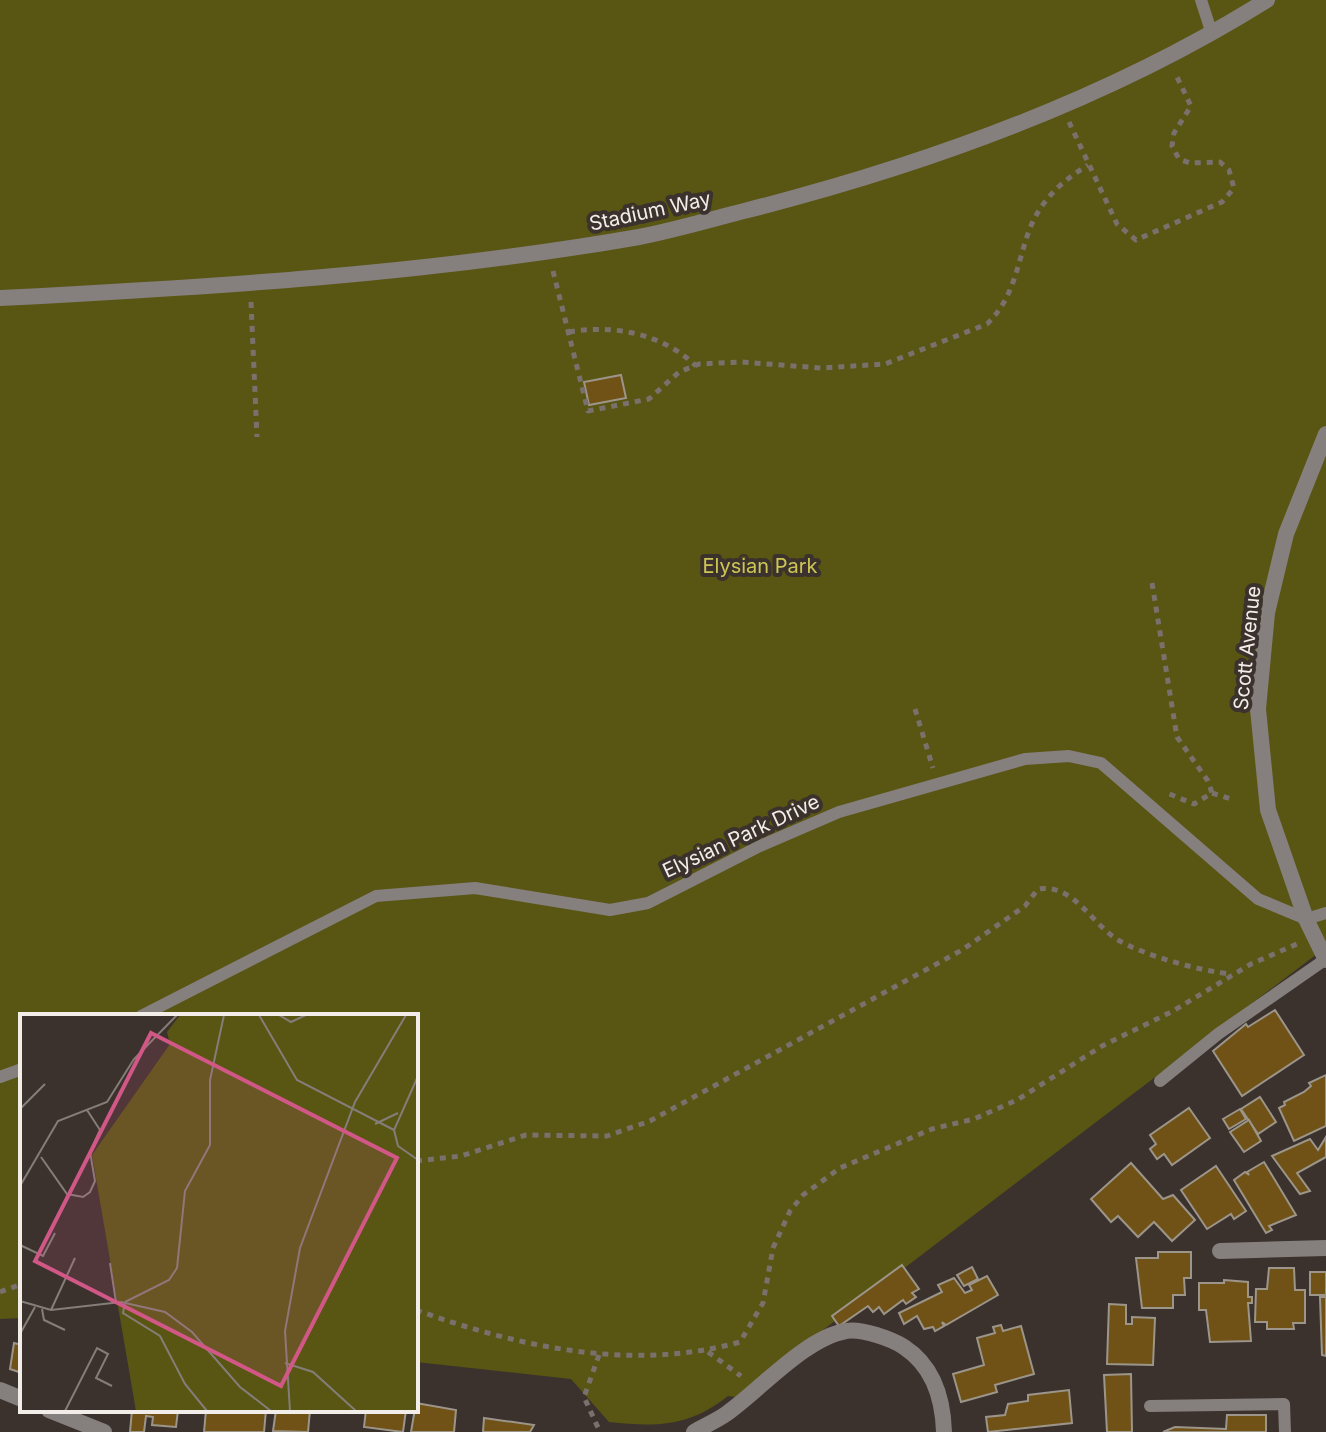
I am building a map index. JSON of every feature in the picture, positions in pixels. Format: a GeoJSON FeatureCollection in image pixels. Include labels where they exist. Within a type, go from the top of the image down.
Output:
{"type":"FeatureCollection","features":[{"type":"Feature","properties":{"kind":"street","name":"Stadium Way"},"geometry":{"type":"LineString","coordinates":[[0,298],[250,284],[548,251],[642,236],[794,198],[931,157],[1062,106],[1212,34],[1267,0]]}},
{"type":"Feature","properties":{"kind":"street","name":"Scott Avenue"},"geometry":{"type":"LineString","coordinates":[[1326,434],[1286,534],[1267,613],[1258,709],[1268,810],[1312,937],[1326,959]]}},
{"type":"Feature","properties":{"kind":"street"},"geometry":{"type":"LineString","coordinates":[[1220,1251],[1326,1248]]}},
{"type":"Feature","properties":{"kind":"street"},"geometry":{"type":"LineString","coordinates":[[694,1432],[725,1415],[819,1341],[848,1330],[899,1344],[920,1358],[934,1382],[943,1411],[944,1432]]}},
{"type":"Feature","properties":{"kind":"street"},"geometry":{"type":"LineString","coordinates":[[0,1390],[20,1398]]}},
{"type":"Feature","properties":{"kind":"street"},"geometry":{"type":"LineString","coordinates":[[54,1412],[104,1432]]}},
{"type":"Feature","properties":{"kind":"lane"},"geometry":{"type":"LineString","coordinates":[[1201,0],[1212,34]]}},
{"type":"Feature","properties":{"kind":"lane","name":"Elysian Park Drive"},"geometry":{"type":"LineString","coordinates":[[145,1014],[376,896],[475,888],[610,910],[648,903],[760,846],[839,812],[1025,759],[1069,756],[1101,763],[1258,899],[1306,919]]}},
{"type":"Feature","properties":{"kind":"lane"},"geometry":{"type":"LineString","coordinates":[[1306,919],[1326,913]]}},
{"type":"Feature","properties":{"kind":"lane"},"geometry":{"type":"LineString","coordinates":[[1160,1081],[1218,1034],[1326,959]]}},
{"type":"Feature","properties":{"kind":"lane"},"geometry":{"type":"LineString","coordinates":[[0,1077],[20,1070]]}},
{"type":"Feature","properties":{"kind":"lane"},"geometry":{"type":"LineString","coordinates":[[1150,1406],[1284,1404],[1285,1432]]}},
{"type":"Feature","properties":{"kind":"path"},"geometry":{"type":"LineString","coordinates":[[1062,106],[1117,224],[1136,240],[1229,196],[1234,188],[1233,179],[1220,162],[1190,163],[1179,159],[1172,146],[1174,133],[1191,106],[1167,56]]}},
{"type":"Feature","properties":{"kind":"path"},"geometry":{"type":"LineString","coordinates":[[548,251],[588,411],[649,399],[679,372],[696,366],[741,362],[821,368],[885,364],[987,324],[997,314],[1012,288],[1030,229],[1046,199],[1066,178],[1088,165]]}},
{"type":"Feature","properties":{"kind":"path"},"geometry":{"type":"LineString","coordinates":[[250,284],[257,437]]}},
{"type":"Feature","properties":{"kind":"path"},"geometry":{"type":"LineString","coordinates":[[569,332],[588,329],[623,331],[653,338],[678,349],[696,366]]}},
{"type":"Feature","properties":{"kind":"path"},"geometry":{"type":"LineString","coordinates":[[1152,583],[1177,737],[1208,781],[1212,793]]}},
{"type":"Feature","properties":{"kind":"path"},"geometry":{"type":"LineString","coordinates":[[915,709],[938,784]]}},
{"type":"Feature","properties":{"kind":"path"},"geometry":{"type":"LineString","coordinates":[[1149,802],[1166,793],[1194,804],[1212,793],[1231,799]]}},
{"type":"Feature","properties":{"kind":"path"},"geometry":{"type":"LineString","coordinates":[[418,1161],[461,1156],[526,1135],[607,1136],[650,1121],[962,950],[1025,906],[1038,889],[1051,887],[1068,893],[1101,928],[1142,951],[1199,968],[1234,974]]}},
{"type":"Feature","properties":{"kind":"path"},"geometry":{"type":"LineString","coordinates":[[418,1311],[477,1330],[599,1355],[680,1356],[740,1342],[763,1303],[773,1248],[790,1211],[803,1195],[840,1168],[932,1129],[974,1119],[1017,1100],[1102,1046],[1173,1011],[1234,974],[1312,937]]}},
{"type":"Feature","properties":{"kind":"path"},"geometry":{"type":"LineString","coordinates":[[0,1292],[20,1285]]}},
{"type":"Feature","properties":{"kind":"path"},"geometry":{"type":"LineString","coordinates":[[707,1351],[744,1378],[765,1383]]}},
{"type":"Feature","properties":{"kind":"path"},"geometry":{"type":"LineString","coordinates":[[599,1355],[584,1397],[600,1432]]}},
{"type":"Feature","properties":{"kind":"green space","name":"Elysian Park"},"geometry":{"type":"Polygon","coordinates":[[[0,0],[1326,0],[1326,947],[735,1397],[728,1396],[686,1419],[657,1424],[609,1422],[571,1379],[418,1362],[418,1014],[20,1014],[20,1318],[0,1319],[0,0]]]}},
{"type":"Feature","properties":{"kind":"building"},"geometry":{"type":"Polygon","coordinates":[[[621,375],[626,398],[589,405],[584,382],[621,375]]]}},
{"type":"Feature","properties":{"kind":"building"},"geometry":{"type":"Polygon","coordinates":[[[1275,1010],[1304,1055],[1242,1096],[1213,1051],[1246,1024],[1248,1027],[1275,1010]]]}},
{"type":"Feature","properties":{"kind":"building"},"geometry":{"type":"Polygon","coordinates":[[[1326,1075],[1326,1126],[1294,1141],[1279,1108],[1304,1092],[1311,1086],[1309,1083],[1326,1075]]]}},
{"type":"Feature","properties":{"kind":"building"},"geometry":{"type":"Polygon","coordinates":[[[1260,1097],[1276,1122],[1258,1134],[1241,1109],[1260,1097]]]}},
{"type":"Feature","properties":{"kind":"building"},"geometry":{"type":"Polygon","coordinates":[[[1189,1108],[1210,1138],[1172,1165],[1164,1154],[1157,1159],[1150,1149],[1156,1144],[1150,1135],[1189,1108]]]}},
{"type":"Feature","properties":{"kind":"building"},"geometry":{"type":"Polygon","coordinates":[[[1240,1109],[1246,1119],[1229,1129],[1223,1119],[1240,1109]]]}},
{"type":"Feature","properties":{"kind":"building"},"geometry":{"type":"Polygon","coordinates":[[[1249,1120],[1261,1141],[1244,1152],[1230,1132],[1249,1120]]]}},
{"type":"Feature","properties":{"kind":"building"},"geometry":{"type":"Polygon","coordinates":[[[1326,1137],[1326,1157],[1297,1173],[1310,1191],[1300,1194],[1272,1156],[1310,1139],[1318,1150],[1326,1137]]]}},
{"type":"Feature","properties":{"kind":"building"},"geometry":{"type":"Polygon","coordinates":[[[1264,1162],[1296,1215],[1269,1226],[1272,1230],[1266,1233],[1234,1180],[1245,1172],[1249,1175],[1247,1172],[1264,1162]]]}},
{"type":"Feature","properties":{"kind":"building"},"geometry":{"type":"Polygon","coordinates":[[[1131,1163],[1163,1199],[1173,1195],[1195,1220],[1172,1241],[1154,1222],[1138,1237],[1118,1216],[1111,1222],[1091,1199],[1131,1163]]]}},
{"type":"Feature","properties":{"kind":"building"},"geometry":{"type":"Polygon","coordinates":[[[1216,1166],[1246,1211],[1234,1219],[1231,1214],[1207,1229],[1181,1190],[1216,1166]]]}},
{"type":"Feature","properties":{"kind":"building"},"geometry":{"type":"Polygon","coordinates":[[[1158,1252],[1191,1252],[1191,1278],[1184,1278],[1185,1295],[1173,1295],[1173,1308],[1142,1308],[1136,1258],[1158,1258],[1158,1252]]]}},
{"type":"Feature","properties":{"kind":"building"},"geometry":{"type":"Polygon","coordinates":[[[902,1265],[919,1289],[912,1293],[916,1297],[906,1304],[903,1300],[884,1314],[879,1307],[873,1312],[868,1306],[839,1326],[832,1316],[902,1265]]]}},
{"type":"Feature","properties":{"kind":"building"},"geometry":{"type":"Polygon","coordinates":[[[972,1267],[978,1279],[964,1286],[957,1275],[972,1267]]]}},
{"type":"Feature","properties":{"kind":"building"},"geometry":{"type":"Polygon","coordinates":[[[1269,1268],[1294,1268],[1295,1290],[1305,1290],[1305,1323],[1293,1323],[1294,1329],[1267,1329],[1267,1322],[1255,1322],[1256,1289],[1267,1289],[1269,1268]]]}},
{"type":"Feature","properties":{"kind":"building"},"geometry":{"type":"Polygon","coordinates":[[[1310,1272],[1326,1272],[1326,1295],[1310,1295],[1310,1272]]]}},
{"type":"Feature","properties":{"kind":"building"},"geometry":{"type":"Polygon","coordinates":[[[987,1276],[998,1295],[946,1325],[942,1322],[944,1326],[935,1331],[933,1327],[924,1329],[917,1316],[904,1324],[899,1313],[942,1292],[938,1285],[954,1278],[965,1293],[972,1290],[969,1285],[987,1276]]]}},
{"type":"Feature","properties":{"kind":"building"},"geometry":{"type":"Polygon","coordinates":[[[1224,1280],[1248,1282],[1248,1297],[1252,1297],[1252,1303],[1248,1303],[1251,1341],[1210,1342],[1206,1310],[1199,1310],[1199,1283],[1224,1283],[1224,1280]]]}},
{"type":"Feature","properties":{"kind":"building"},"geometry":{"type":"Polygon","coordinates":[[[1320,1297],[1326,1297],[1326,1356],[1322,1355],[1320,1297]]]}},
{"type":"Feature","properties":{"kind":"building"},"geometry":{"type":"Polygon","coordinates":[[[1109,1304],[1126,1305],[1126,1324],[1132,1324],[1132,1317],[1155,1318],[1153,1365],[1107,1364],[1109,1304]]]}},
{"type":"Feature","properties":{"kind":"building"},"geometry":{"type":"Polygon","coordinates":[[[1001,1325],[1003,1331],[1021,1326],[1034,1374],[995,1385],[997,1392],[961,1402],[953,1374],[984,1365],[977,1338],[995,1333],[993,1327],[1001,1325]]]}},
{"type":"Feature","properties":{"kind":"building"},"geometry":{"type":"Polygon","coordinates":[[[14,1343],[20,1344],[20,1372],[10,1369],[14,1343]]]}},
{"type":"Feature","properties":{"kind":"building"},"geometry":{"type":"Polygon","coordinates":[[[1131,1374],[1132,1432],[1107,1432],[1104,1375],[1131,1374]]]}},
{"type":"Feature","properties":{"kind":"building"},"geometry":{"type":"Polygon","coordinates":[[[1069,1390],[1072,1423],[988,1432],[986,1417],[1005,1415],[1008,1404],[1028,1401],[1028,1395],[1069,1390]]]}},
{"type":"Feature","properties":{"kind":"building"},"geometry":{"type":"Polygon","coordinates":[[[418,1403],[456,1410],[454,1432],[411,1432],[418,1403]]]}},
{"type":"Feature","properties":{"kind":"building"},"geometry":{"type":"Polygon","coordinates":[[[132,1412],[178,1412],[176,1427],[152,1425],[153,1417],[146,1416],[144,1432],[130,1432],[132,1412]]]}},
{"type":"Feature","properties":{"kind":"building"},"geometry":{"type":"Polygon","coordinates":[[[206,1412],[266,1412],[264,1432],[204,1432],[206,1412]]]}},
{"type":"Feature","properties":{"kind":"building"},"geometry":{"type":"Polygon","coordinates":[[[276,1412],[310,1412],[308,1432],[273,1431],[276,1412]]]}},
{"type":"Feature","properties":{"kind":"building"},"geometry":{"type":"Polygon","coordinates":[[[366,1412],[406,1412],[403,1432],[364,1427],[366,1412]]]}},
{"type":"Feature","properties":{"kind":"building"},"geometry":{"type":"Polygon","coordinates":[[[1227,1415],[1266,1415],[1266,1432],[1163,1432],[1175,1427],[1226,1429],[1227,1415]]]}},
{"type":"Feature","properties":{"kind":"building"},"geometry":{"type":"Polygon","coordinates":[[[484,1418],[534,1425],[530,1432],[483,1432],[484,1418]]]}}]}
